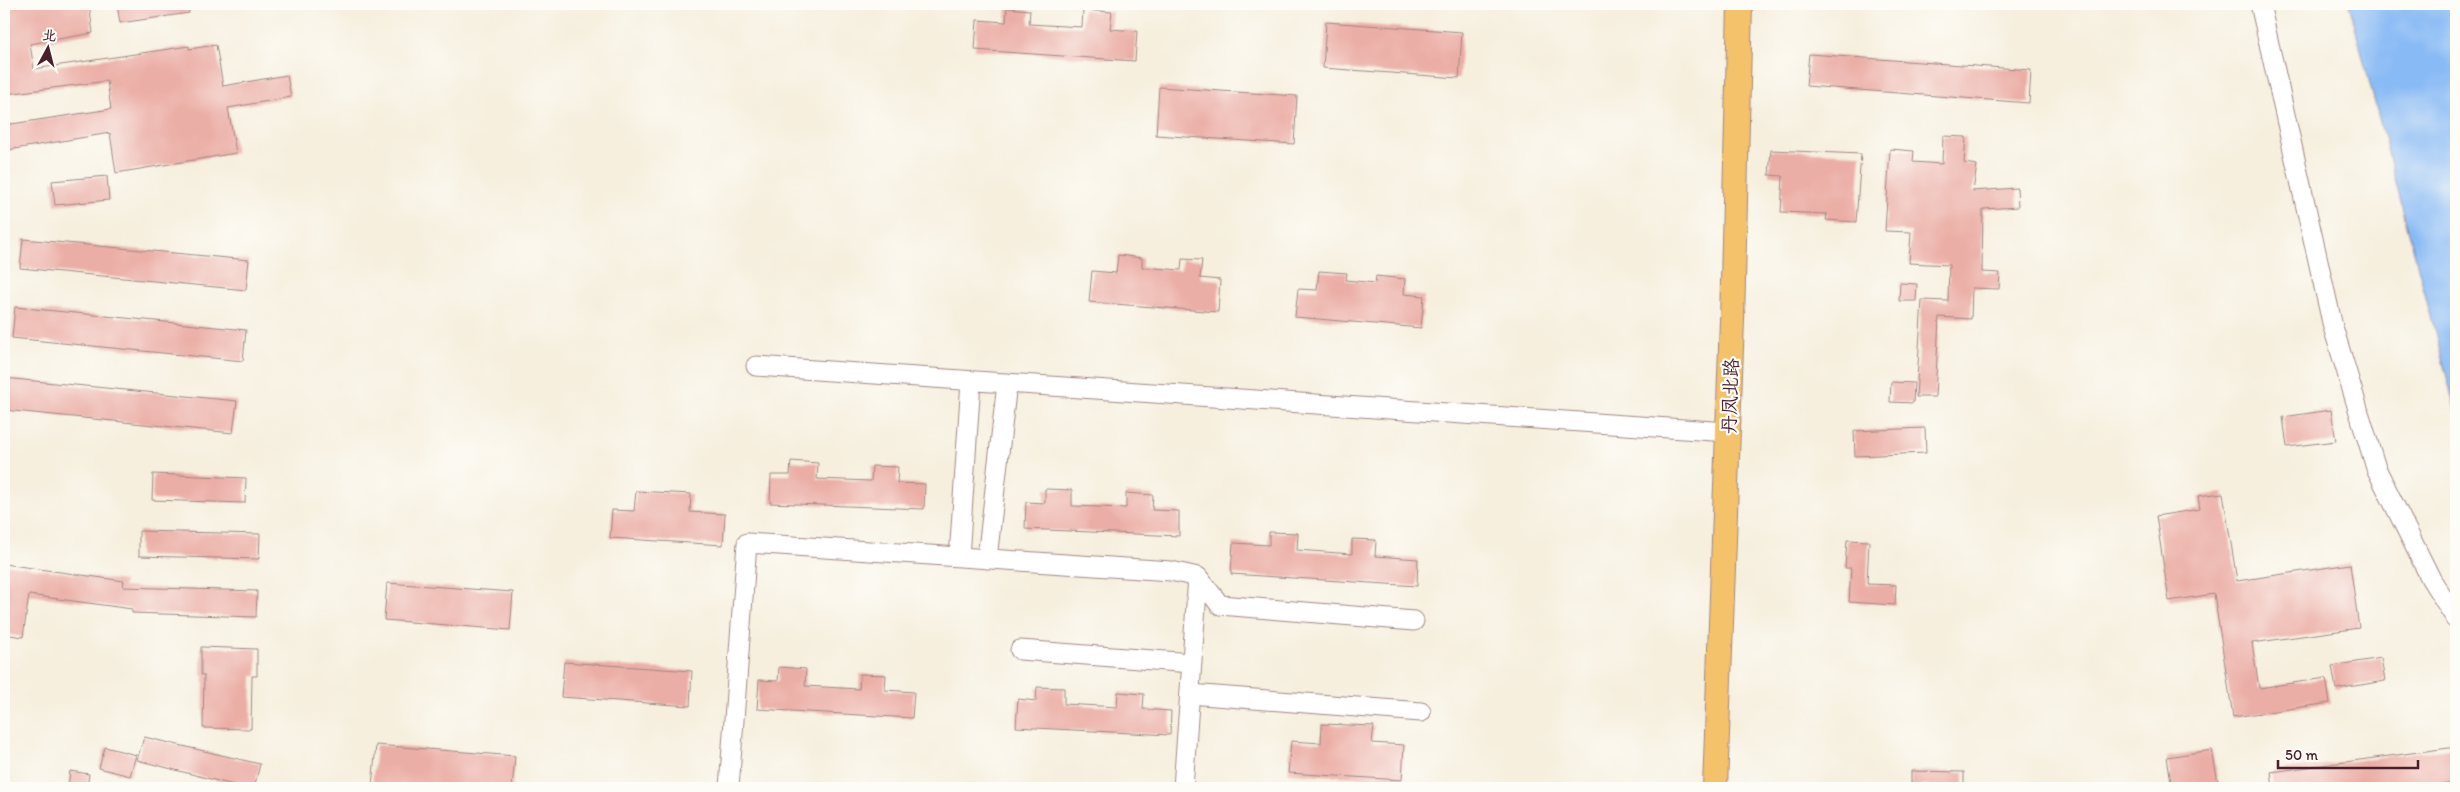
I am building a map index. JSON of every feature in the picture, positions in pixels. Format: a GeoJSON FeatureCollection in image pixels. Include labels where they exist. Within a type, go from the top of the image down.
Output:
{"type":"FeatureCollection","features":[{"type":"Feature","properties":{"kind":"main road","name":"丹凤北路"},"geometry":{"type":"LineString","coordinates":[[1716,788],[1740,4]]}},
{"type":"Feature","properties":{"kind":"street"},"geometry":{"type":"LineString","coordinates":[[2260,4],[2333,327],[2376,468],[2431,579],[2456,619]]}},
{"type":"Feature","properties":{"kind":"street"},"geometry":{"type":"LineString","coordinates":[[756,366],[1728,432]]}},
{"type":"Feature","properties":{"kind":"street"},"geometry":{"type":"LineString","coordinates":[[959,557],[971,381]]}},
{"type":"Feature","properties":{"kind":"street"},"geometry":{"type":"LineString","coordinates":[[987,559],[1006,383]]}},
{"type":"Feature","properties":{"kind":"street"},"geometry":{"type":"LineString","coordinates":[[729,788],[748,543],[1171,571],[1198,577],[1220,604],[1414,621]]}},
{"type":"Feature","properties":{"kind":"street"},"geometry":{"type":"LineString","coordinates":[[1183,788],[1198,577]]}},
{"type":"Feature","properties":{"kind":"street"},"geometry":{"type":"LineString","coordinates":[[1020,650],[1192,664]]}},
{"type":"Feature","properties":{"kind":"street"},"geometry":{"type":"LineString","coordinates":[[1190,694],[1421,712]]}},
{"type":"Feature","properties":{"kind":"water"},"geometry":{"type":"Polygon","coordinates":[[[2349,4],[2456,4],[2456,412],[2349,4]]]}},
{"type":"Feature","properties":{"kind":"building"},"geometry":{"type":"Polygon","coordinates":[[[4,4],[89,4],[93,33],[30,44],[34,69],[189,46],[189,49],[216,45],[223,86],[287,75],[291,97],[228,108],[236,153],[116,173],[110,133],[8,150],[5,125],[111,109],[107,81],[6,94],[4,4]]]}},
{"type":"Feature","properties":{"kind":"building"},"geometry":{"type":"Polygon","coordinates":[[[117,4],[188,4],[189,13],[120,23],[117,4]]]}},
{"type":"Feature","properties":{"kind":"building"},"geometry":{"type":"Polygon","coordinates":[[[1007,8],[1030,10],[1029,24],[1082,27],[1083,10],[1112,12],[1110,29],[1137,31],[1135,61],[975,50],[977,20],[1006,22],[1007,8]]]}},
{"type":"Feature","properties":{"kind":"building"},"geometry":{"type":"Polygon","coordinates":[[[1326,22],[1462,32],[1459,78],[1323,68],[1326,22]]]}},
{"type":"Feature","properties":{"kind":"building"},"geometry":{"type":"Polygon","coordinates":[[[1809,54],[2031,70],[2029,103],[1806,86],[1809,54]]]}},
{"type":"Feature","properties":{"kind":"building"},"geometry":{"type":"Polygon","coordinates":[[[1159,87],[1297,96],[1294,144],[1156,135],[1159,87]]]}},
{"type":"Feature","properties":{"kind":"building"},"geometry":{"type":"Polygon","coordinates":[[[1943,136],[1966,137],[1964,163],[1977,165],[1973,191],[2017,188],[2018,207],[1983,209],[1982,272],[2000,273],[1999,289],[1972,288],[1971,319],[1939,317],[1935,397],[1916,397],[1922,300],[1948,301],[1949,265],[1909,263],[1911,232],[1885,231],[1890,149],[1914,151],[1913,162],[1942,164],[1943,136]]]}},
{"type":"Feature","properties":{"kind":"building"},"geometry":{"type":"Polygon","coordinates":[[[1771,150],[1861,154],[1856,222],[1826,220],[1827,214],[1781,212],[1783,176],[1769,175],[1771,150]]]}},
{"type":"Feature","properties":{"kind":"building"},"geometry":{"type":"Polygon","coordinates":[[[107,176],[109,200],[55,205],[52,181],[107,176]]]}},
{"type":"Feature","properties":{"kind":"building"},"geometry":{"type":"Polygon","coordinates":[[[23,239],[249,260],[246,290],[20,268],[23,239]]]}},
{"type":"Feature","properties":{"kind":"building"},"geometry":{"type":"Polygon","coordinates":[[[1118,255],[1142,258],[1142,267],[1181,270],[1182,259],[1202,260],[1200,278],[1220,280],[1218,312],[1089,302],[1092,271],[1116,273],[1118,255]]]}},
{"type":"Feature","properties":{"kind":"building"},"geometry":{"type":"Polygon","coordinates":[[[1319,271],[1347,273],[1346,280],[1375,283],[1376,276],[1405,279],[1404,294],[1424,296],[1421,328],[1295,317],[1298,289],[1317,290],[1319,271]]]}},
{"type":"Feature","properties":{"kind":"building"},"geometry":{"type":"Polygon","coordinates":[[[1900,283],[1917,284],[1916,301],[1899,301],[1900,283]]]}},
{"type":"Feature","properties":{"kind":"building"},"geometry":{"type":"Polygon","coordinates":[[[15,307],[246,330],[243,361],[12,338],[15,307]]]}},
{"type":"Feature","properties":{"kind":"building"},"geometry":{"type":"Polygon","coordinates":[[[4,378],[237,401],[233,433],[4,410],[4,378]]]}},
{"type":"Feature","properties":{"kind":"building"},"geometry":{"type":"Polygon","coordinates":[[[1891,382],[1914,383],[1913,403],[1890,402],[1891,382]]]}},
{"type":"Feature","properties":{"kind":"building"},"geometry":{"type":"Polygon","coordinates":[[[2331,410],[2336,441],[2287,447],[2283,417],[2331,410]]]}},
{"type":"Feature","properties":{"kind":"building"},"geometry":{"type":"Polygon","coordinates":[[[1925,428],[1926,453],[1855,456],[1854,431],[1925,428]]]}},
{"type":"Feature","properties":{"kind":"building"},"geometry":{"type":"Polygon","coordinates":[[[791,461],[818,463],[817,479],[871,481],[872,466],[898,467],[897,483],[925,484],[924,509],[770,503],[771,475],[790,475],[791,461]]]}},
{"type":"Feature","properties":{"kind":"building"},"geometry":{"type":"Polygon","coordinates":[[[153,474],[246,478],[245,503],[152,500],[153,474]]]}},
{"type":"Feature","properties":{"kind":"building"},"geometry":{"type":"Polygon","coordinates":[[[1045,489],[1072,490],[1072,506],[1126,508],[1126,493],[1153,495],[1152,510],[1179,511],[1179,536],[1025,529],[1026,502],[1045,503],[1045,489]]]}},
{"type":"Feature","properties":{"kind":"building"},"geometry":{"type":"Polygon","coordinates":[[[636,491],[691,494],[690,512],[725,514],[723,545],[610,538],[612,510],[634,511],[636,491]]]}},
{"type":"Feature","properties":{"kind":"building"},"geometry":{"type":"Polygon","coordinates":[[[2223,493],[2237,581],[2350,564],[2359,628],[2252,643],[2259,688],[2326,678],[2330,703],[2233,717],[2214,594],[2169,601],[2156,516],[2200,509],[2198,496],[2223,493]]]}},
{"type":"Feature","properties":{"kind":"building"},"geometry":{"type":"Polygon","coordinates":[[[139,531],[260,534],[259,559],[139,556],[139,531]]]}},
{"type":"Feature","properties":{"kind":"building"},"geometry":{"type":"Polygon","coordinates":[[[1269,532],[1298,533],[1297,550],[1352,554],[1352,539],[1376,540],[1375,556],[1418,559],[1417,586],[1231,574],[1233,543],[1269,545],[1269,532]]]}},
{"type":"Feature","properties":{"kind":"building"},"geometry":{"type":"Polygon","coordinates":[[[1847,540],[1869,541],[1867,584],[1896,585],[1895,605],[1849,602],[1851,568],[1845,568],[1847,540]]]}},
{"type":"Feature","properties":{"kind":"building"},"geometry":{"type":"Polygon","coordinates":[[[4,564],[124,581],[123,587],[257,591],[256,617],[132,613],[132,609],[29,595],[23,637],[4,634],[4,564]]]}},
{"type":"Feature","properties":{"kind":"building"},"geometry":{"type":"Polygon","coordinates":[[[387,583],[513,592],[510,630],[384,620],[387,583]]]}},
{"type":"Feature","properties":{"kind":"building"},"geometry":{"type":"Polygon","coordinates":[[[201,647],[257,649],[257,676],[252,676],[251,729],[203,728],[204,675],[201,675],[201,647]]]}},
{"type":"Feature","properties":{"kind":"building"},"geometry":{"type":"Polygon","coordinates":[[[2381,658],[2385,681],[2336,689],[2332,666],[2381,658]]]}},
{"type":"Feature","properties":{"kind":"building"},"geometry":{"type":"Polygon","coordinates":[[[564,662],[692,671],[690,706],[561,697],[564,662]]]}},
{"type":"Feature","properties":{"kind":"building"},"geometry":{"type":"Polygon","coordinates":[[[779,667],[806,669],[805,686],[859,689],[860,674],[886,675],[885,690],[914,692],[912,718],[757,709],[759,680],[778,681],[779,667]]]}},
{"type":"Feature","properties":{"kind":"building"},"geometry":{"type":"Polygon","coordinates":[[[1037,687],[1064,688],[1064,704],[1117,707],[1118,692],[1144,694],[1143,709],[1171,711],[1170,735],[1016,727],[1018,699],[1036,701],[1037,687]]]}},
{"type":"Feature","properties":{"kind":"building"},"geometry":{"type":"Polygon","coordinates":[[[1322,724],[1374,726],[1372,743],[1404,745],[1402,780],[1288,773],[1291,741],[1321,743],[1322,724]]]}},
{"type":"Feature","properties":{"kind":"building"},"geometry":{"type":"Polygon","coordinates":[[[144,737],[260,764],[254,788],[245,788],[137,760],[144,737]]]}},
{"type":"Feature","properties":{"kind":"building"},"geometry":{"type":"Polygon","coordinates":[[[376,745],[515,756],[512,788],[403,788],[372,786],[376,745]]]}},
{"type":"Feature","properties":{"kind":"building"},"geometry":{"type":"Polygon","coordinates":[[[105,747],[136,755],[130,776],[99,768],[105,747]]]}},
{"type":"Feature","properties":{"kind":"building"},"geometry":{"type":"Polygon","coordinates":[[[2456,747],[2456,783],[2415,788],[2273,788],[2271,772],[2456,747]]]}},
{"type":"Feature","properties":{"kind":"building"},"geometry":{"type":"Polygon","coordinates":[[[2212,750],[2219,788],[2172,788],[2167,757],[2212,750]]]}},
{"type":"Feature","properties":{"kind":"building"},"geometry":{"type":"Polygon","coordinates":[[[70,771],[89,774],[87,788],[68,788],[70,771]]]}},
{"type":"Feature","properties":{"kind":"building"},"geometry":{"type":"Polygon","coordinates":[[[1911,771],[1964,772],[1964,786],[1911,786],[1911,771]]]}}]}
